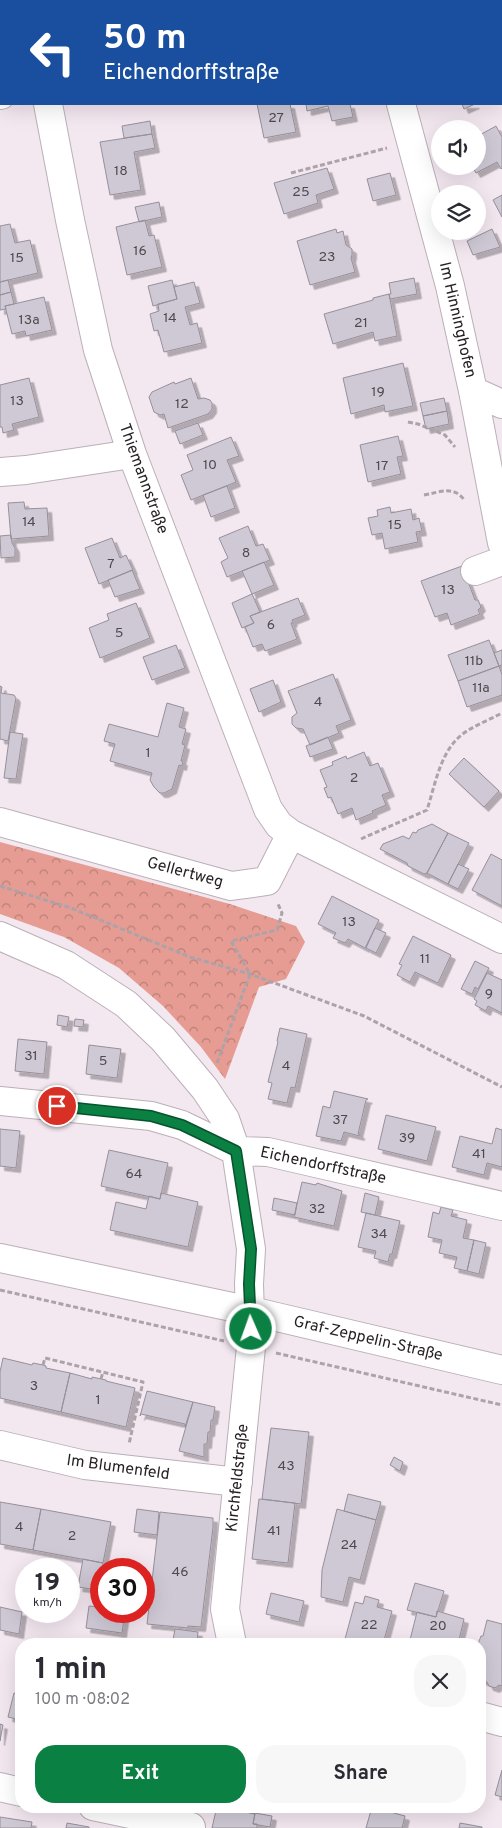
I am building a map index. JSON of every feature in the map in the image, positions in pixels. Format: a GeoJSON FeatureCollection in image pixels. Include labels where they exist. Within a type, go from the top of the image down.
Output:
{"type":"FeatureCollection","features":[{"type":"Feature","properties":{"kind":"street","name":"Thiemannstraße"},"geometry":{"type":"LineString","coordinates":[[48,105],[70,220],[98,350],[132,454],[268,809],[279,824],[291,834]]}},
{"type":"Feature","properties":{"kind":"street","name":"Im Hinninghofen"},"geometry":{"type":"LineString","coordinates":[[401,105],[450,286],[473,391],[502,543]]}},
{"type":"Feature","properties":{"kind":"street","name":"Im Hinninghofen"},"geometry":{"type":"LineString","coordinates":[[473,391],[502,404]]}},
{"type":"Feature","properties":{"kind":"street"},"geometry":{"type":"LineString","coordinates":[[0,472],[26,470],[132,454]]}},
{"type":"Feature","properties":{"kind":"street"},"geometry":{"type":"LineString","coordinates":[[475,571],[502,561]]}},
{"type":"Feature","properties":{"kind":"street","name":"Gellertweg"},"geometry":{"type":"LineString","coordinates":[[0,822],[231,886],[267,881],[291,834]]}},
{"type":"Feature","properties":{"kind":"street"},"geometry":{"type":"LineString","coordinates":[[291,834],[502,938]]}},
{"type":"Feature","properties":{"kind":"street","name":"Kirchfeldstraße"},"geometry":{"type":"LineString","coordinates":[[0,936],[66,965],[126,1004],[163,1039],[205,1089],[225,1119],[236,1151],[251,1249],[249,1284],[251,1347],[224,1609],[231,1638]]}},
{"type":"Feature","properties":{"kind":"street","name":"Eichendorffstraße"},"geometry":{"type":"LineString","coordinates":[[0,1101],[151,1116],[182,1125],[236,1151],[268,1152],[502,1206]]}},
{"type":"Feature","properties":{"kind":"street","name":"Graf-Zeppelin-Straße"},"geometry":{"type":"LineString","coordinates":[[0,1258],[251,1311],[502,1370]]}},
{"type":"Feature","properties":{"kind":"street","name":"Im Blumenfeld"},"geometry":{"type":"LineString","coordinates":[[0,1445],[76,1463],[238,1482]]}},
{"type":"Feature","properties":{"kind":"street"},"geometry":{"type":"LineString","coordinates":[[486,1718],[502,1722]]}},
{"type":"Feature","properties":{"kind":"street"},"geometry":{"type":"LineString","coordinates":[[0,1787],[15,1791]]}},
{"type":"Feature","properties":{"kind":"street"},"geometry":{"type":"LineString","coordinates":[[143,1813],[193,1820]]}},
{"type":"Feature","properties":{"kind":"path"},"geometry":{"type":"LineString","coordinates":[[291,173],[412,142]]}},
{"type":"Feature","properties":{"kind":"path"},"geometry":{"type":"LineString","coordinates":[[408,422],[445,435],[456,448]]}},
{"type":"Feature","properties":{"kind":"path"},"geometry":{"type":"LineString","coordinates":[[424,495],[452,490],[460,494],[469,507]]}},
{"type":"Feature","properties":{"kind":"path"},"geometry":{"type":"LineString","coordinates":[[382,829],[427,810],[442,761],[452,744],[466,732],[502,713]]}},
{"type":"Feature","properties":{"kind":"path"},"geometry":{"type":"LineString","coordinates":[[0,886],[71,908],[190,957],[250,974],[364,1016],[502,1087]]}},
{"type":"Feature","properties":{"kind":"path"},"geometry":{"type":"LineString","coordinates":[[250,974],[231,941],[277,930]]}},
{"type":"Feature","properties":{"kind":"path"},"geometry":{"type":"LineString","coordinates":[[220,1056],[250,974]]}},
{"type":"Feature","properties":{"kind":"path"},"geometry":{"type":"LineString","coordinates":[[43,1365],[45,1358],[143,1382],[123,1469]]}},
{"type":"Feature","properties":{"kind":"path"},"geometry":{"type":"LineString","coordinates":[[101,1379],[103,1372]]}},
{"type":"Feature","properties":{"kind":"green space"},"geometry":{"type":"Polygon","coordinates":[[[0,842],[230,904],[296,926],[305,942],[286,979],[259,987],[225,1079],[201,1047],[163,1006],[119,968],[64,937],[0,914],[0,842]]]}},
{"type":"Feature","properties":{"kind":"building"},"geometry":{"type":"Polygon","coordinates":[[[257,105],[290,105],[296,132],[264,138],[257,105]]]}},
{"type":"Feature","properties":{"kind":"building"},"geometry":{"type":"Polygon","coordinates":[[[306,105],[350,105],[353,117],[332,121],[328,106],[307,111],[306,105]]]}},
{"type":"Feature","properties":{"kind":"building"},"geometry":{"type":"Polygon","coordinates":[[[462,105],[473,105],[464,109],[462,105]]]}},
{"type":"Feature","properties":{"kind":"building"},"geometry":{"type":"Polygon","coordinates":[[[150,121],[152,134],[124,138],[122,126],[150,121]]]}},
{"type":"Feature","properties":{"kind":"building"},"geometry":{"type":"Polygon","coordinates":[[[496,126],[502,137],[501,169],[497,162],[486,168],[486,132],[496,126]]]}},
{"type":"Feature","properties":{"kind":"building"},"geometry":{"type":"Polygon","coordinates":[[[152,134],[155,148],[134,152],[141,190],[110,195],[100,142],[152,134]]]}},
{"type":"Feature","properties":{"kind":"building"},"geometry":{"type":"Polygon","coordinates":[[[327,168],[334,189],[316,195],[318,203],[284,214],[274,183],[327,168]]]}},
{"type":"Feature","properties":{"kind":"building"},"geometry":{"type":"Polygon","coordinates":[[[390,173],[396,195],[373,201],[367,179],[390,173]]]}},
{"type":"Feature","properties":{"kind":"building"},"geometry":{"type":"Polygon","coordinates":[[[502,195],[502,217],[493,200],[502,195]]]}},
{"type":"Feature","properties":{"kind":"building"},"geometry":{"type":"Polygon","coordinates":[[[159,202],[162,217],[139,222],[135,207],[159,202]]]}},
{"type":"Feature","properties":{"kind":"building"},"geometry":{"type":"Polygon","coordinates":[[[145,220],[149,236],[154,235],[162,267],[127,275],[116,227],[145,220]]]}},
{"type":"Feature","properties":{"kind":"building"},"geometry":{"type":"Polygon","coordinates":[[[10,224],[15,243],[30,240],[38,273],[0,282],[0,226],[10,224]]]}},
{"type":"Feature","properties":{"kind":"building"},"geometry":{"type":"Polygon","coordinates":[[[336,229],[337,233],[343,231],[346,245],[352,249],[351,258],[355,272],[310,285],[297,241],[336,229]]]}},
{"type":"Feature","properties":{"kind":"building"},"geometry":{"type":"Polygon","coordinates":[[[492,229],[500,247],[473,255],[467,241],[486,240],[486,232],[492,229]]]}},
{"type":"Feature","properties":{"kind":"building"},"geometry":{"type":"Polygon","coordinates":[[[414,278],[417,294],[390,299],[389,283],[414,278]]]}},
{"type":"Feature","properties":{"kind":"building"},"geometry":{"type":"Polygon","coordinates":[[[8,280],[11,292],[0,295],[0,282],[8,280]]]}},
{"type":"Feature","properties":{"kind":"building"},"geometry":{"type":"Polygon","coordinates":[[[172,280],[177,299],[153,306],[148,286],[172,280]]]}},
{"type":"Feature","properties":{"kind":"building"},"geometry":{"type":"Polygon","coordinates":[[[194,282],[200,303],[185,307],[190,325],[197,323],[202,343],[164,352],[158,330],[154,331],[150,314],[159,311],[158,304],[177,299],[174,287],[194,282]]]}},
{"type":"Feature","properties":{"kind":"building"},"geometry":{"type":"Polygon","coordinates":[[[11,292],[14,304],[5,306],[6,309],[0,310],[0,295],[11,292]]]}},
{"type":"Feature","properties":{"kind":"building"},"geometry":{"type":"Polygon","coordinates":[[[389,294],[397,336],[375,341],[373,332],[333,344],[324,314],[389,294]]]}},
{"type":"Feature","properties":{"kind":"building"},"geometry":{"type":"Polygon","coordinates":[[[44,297],[52,330],[26,336],[25,331],[12,334],[5,306],[44,297]]]}},
{"type":"Feature","properties":{"kind":"building"},"geometry":{"type":"Polygon","coordinates":[[[403,363],[413,406],[385,412],[384,405],[351,414],[343,378],[403,363]]]}},
{"type":"Feature","properties":{"kind":"building"},"geometry":{"type":"Polygon","coordinates":[[[29,378],[39,417],[12,424],[14,430],[3,433],[2,427],[0,427],[0,385],[29,378]]]}},
{"type":"Feature","properties":{"kind":"building"},"geometry":{"type":"Polygon","coordinates":[[[191,378],[198,399],[210,400],[212,409],[208,414],[168,428],[164,414],[160,415],[154,412],[149,397],[152,392],[174,382],[175,384],[191,378]]]}},
{"type":"Feature","properties":{"kind":"building"},"geometry":{"type":"Polygon","coordinates":[[[444,398],[447,411],[423,416],[420,403],[444,398]]]}},
{"type":"Feature","properties":{"kind":"building"},"geometry":{"type":"Polygon","coordinates":[[[447,411],[449,424],[426,429],[423,416],[447,411]]]}},
{"type":"Feature","properties":{"kind":"building"},"geometry":{"type":"Polygon","coordinates":[[[198,423],[203,435],[180,444],[175,431],[198,423]]]}},
{"type":"Feature","properties":{"kind":"building"},"geometry":{"type":"Polygon","coordinates":[[[398,436],[403,456],[397,457],[401,474],[368,482],[360,445],[398,436]]]}},
{"type":"Feature","properties":{"kind":"building"},"geometry":{"type":"Polygon","coordinates":[[[231,437],[239,456],[227,460],[236,482],[191,500],[181,475],[193,470],[187,455],[231,437]]]}},
{"type":"Feature","properties":{"kind":"building"},"geometry":{"type":"Polygon","coordinates":[[[227,486],[235,508],[211,517],[203,495],[227,486]]]}},
{"type":"Feature","properties":{"kind":"building"},"geometry":{"type":"Polygon","coordinates":[[[24,502],[25,509],[47,508],[49,536],[11,539],[8,503],[24,502]]]}},
{"type":"Feature","properties":{"kind":"building"},"geometry":{"type":"Polygon","coordinates":[[[390,507],[391,513],[411,509],[413,520],[419,518],[422,531],[416,532],[418,542],[385,549],[382,533],[372,535],[368,518],[378,516],[377,510],[390,507]]]}},
{"type":"Feature","properties":{"kind":"building"},"geometry":{"type":"Polygon","coordinates":[[[248,526],[256,546],[263,544],[270,560],[227,577],[221,562],[228,558],[219,538],[248,526]]]}},
{"type":"Feature","properties":{"kind":"building"},"geometry":{"type":"Polygon","coordinates":[[[11,535],[15,548],[15,557],[1,558],[0,536],[11,535]]]}},
{"type":"Feature","properties":{"kind":"building"},"geometry":{"type":"Polygon","coordinates":[[[112,538],[120,558],[126,555],[133,570],[99,584],[85,548],[112,538]]]}},
{"type":"Feature","properties":{"kind":"building"},"geometry":{"type":"Polygon","coordinates":[[[264,562],[274,585],[252,594],[242,571],[264,562]]]}},
{"type":"Feature","properties":{"kind":"building"},"geometry":{"type":"Polygon","coordinates":[[[462,566],[475,600],[478,600],[481,607],[478,610],[480,614],[451,625],[447,613],[435,617],[421,581],[462,566]]]}},
{"type":"Feature","properties":{"kind":"building"},"geometry":{"type":"Polygon","coordinates":[[[132,570],[140,589],[115,597],[108,580],[132,570]]]}},
{"type":"Feature","properties":{"kind":"building"},"geometry":{"type":"Polygon","coordinates":[[[252,594],[260,612],[250,616],[254,623],[242,628],[232,603],[252,594]]]}},
{"type":"Feature","properties":{"kind":"building"},"geometry":{"type":"Polygon","coordinates":[[[298,598],[305,615],[292,620],[293,622],[291,623],[297,639],[265,651],[262,644],[253,647],[245,627],[254,623],[250,616],[298,598]]]}},
{"type":"Feature","properties":{"kind":"building"},"geometry":{"type":"Polygon","coordinates":[[[136,603],[150,638],[100,658],[89,628],[109,620],[107,614],[136,603]]]}},
{"type":"Feature","properties":{"kind":"building"},"geometry":{"type":"Polygon","coordinates":[[[489,640],[499,666],[458,681],[448,655],[489,640]]]}},
{"type":"Feature","properties":{"kind":"building"},"geometry":{"type":"Polygon","coordinates":[[[176,645],[185,668],[152,680],[143,657],[176,645]]]}},
{"type":"Feature","properties":{"kind":"building"},"geometry":{"type":"Polygon","coordinates":[[[502,650],[502,665],[499,666],[494,653],[502,650]]]}},
{"type":"Feature","properties":{"kind":"building"},"geometry":{"type":"Polygon","coordinates":[[[499,666],[502,675],[502,695],[467,707],[458,681],[499,666]]]}},
{"type":"Feature","properties":{"kind":"building"},"geometry":{"type":"Polygon","coordinates":[[[333,674],[351,720],[336,726],[339,733],[310,745],[303,729],[296,728],[292,724],[292,717],[297,713],[288,691],[333,674]]]}},
{"type":"Feature","properties":{"kind":"building"},"geometry":{"type":"Polygon","coordinates":[[[273,680],[281,702],[259,712],[250,689],[273,680]]]}},
{"type":"Feature","properties":{"kind":"building"},"geometry":{"type":"Polygon","coordinates":[[[0,686],[2,687],[1,693],[14,695],[16,698],[8,741],[0,739],[0,686]]]}},
{"type":"Feature","properties":{"kind":"building"},"geometry":{"type":"Polygon","coordinates":[[[167,703],[184,708],[179,727],[186,729],[182,744],[185,745],[181,761],[183,761],[182,766],[179,765],[172,789],[160,793],[150,780],[152,773],[110,761],[115,744],[104,741],[109,724],[158,737],[167,703]]]}},
{"type":"Feature","properties":{"kind":"building"},"geometry":{"type":"Polygon","coordinates":[[[10,732],[23,734],[16,779],[4,778],[10,732]]]}},
{"type":"Feature","properties":{"kind":"building"},"geometry":{"type":"Polygon","coordinates":[[[328,737],[333,749],[310,757],[306,746],[328,737]]]}},
{"type":"Feature","properties":{"kind":"building"},"geometry":{"type":"Polygon","coordinates":[[[364,752],[370,766],[378,763],[390,792],[382,795],[386,805],[356,820],[352,808],[338,814],[331,797],[328,798],[324,788],[327,787],[320,770],[333,765],[332,762],[346,756],[347,759],[364,752]]]}},
{"type":"Feature","properties":{"kind":"building"},"geometry":{"type":"Polygon","coordinates":[[[464,758],[499,791],[484,807],[449,774],[464,758]]]}},
{"type":"Feature","properties":{"kind":"building"},"geometry":{"type":"Polygon","coordinates":[[[432,824],[448,833],[427,873],[424,874],[408,866],[407,863],[380,849],[383,844],[403,836],[409,839],[413,832],[416,833],[418,830],[432,824]]]}},
{"type":"Feature","properties":{"kind":"building"},"geometry":{"type":"Polygon","coordinates":[[[448,833],[469,843],[448,884],[427,873],[448,833]]]}},
{"type":"Feature","properties":{"kind":"building"},"geometry":{"type":"Polygon","coordinates":[[[491,854],[502,860],[502,906],[472,890],[491,854]]]}},
{"type":"Feature","properties":{"kind":"building"},"geometry":{"type":"Polygon","coordinates":[[[458,864],[469,869],[458,889],[448,884],[458,864]]]}},
{"type":"Feature","properties":{"kind":"building"},"geometry":{"type":"Polygon","coordinates":[[[332,896],[379,920],[365,948],[348,939],[345,943],[333,938],[336,933],[318,924],[332,896]]]}},
{"type":"Feature","properties":{"kind":"building"},"geometry":{"type":"Polygon","coordinates":[[[375,928],[386,933],[376,953],[366,948],[375,928]]]}},
{"type":"Feature","properties":{"kind":"building"},"geometry":{"type":"Polygon","coordinates":[[[413,936],[451,955],[438,983],[415,972],[410,982],[397,975],[402,965],[399,964],[413,936]]]}},
{"type":"Feature","properties":{"kind":"building"},"geometry":{"type":"Polygon","coordinates":[[[475,961],[489,968],[478,989],[475,987],[472,994],[461,989],[475,961]]]}},
{"type":"Feature","properties":{"kind":"building"},"geometry":{"type":"Polygon","coordinates":[[[487,973],[502,980],[502,1013],[488,1006],[486,1011],[475,1005],[477,1001],[474,999],[487,973]]]}},
{"type":"Feature","properties":{"kind":"building"},"geometry":{"type":"Polygon","coordinates":[[[58,1015],[69,1017],[67,1027],[57,1025],[58,1015]]]}},
{"type":"Feature","properties":{"kind":"building"},"geometry":{"type":"Polygon","coordinates":[[[75,1019],[84,1020],[83,1027],[74,1026],[75,1019]]]}},
{"type":"Feature","properties":{"kind":"building"},"geometry":{"type":"Polygon","coordinates":[[[280,1028],[307,1034],[295,1088],[291,1087],[287,1103],[268,1099],[272,1083],[268,1082],[280,1028]]]}},
{"type":"Feature","properties":{"kind":"building"},"geometry":{"type":"Polygon","coordinates":[[[18,1039],[47,1042],[44,1074],[15,1071],[18,1039]]]}},
{"type":"Feature","properties":{"kind":"building"},"geometry":{"type":"Polygon","coordinates":[[[89,1045],[121,1049],[117,1078],[86,1074],[89,1045]]]}},
{"type":"Feature","properties":{"kind":"building"},"geometry":{"type":"Polygon","coordinates":[[[334,1091],[368,1099],[366,1100],[358,1134],[360,1136],[344,1132],[341,1141],[316,1136],[323,1106],[330,1108],[334,1091]]]}},
{"type":"Feature","properties":{"kind":"building"},"geometry":{"type":"Polygon","coordinates":[[[386,1115],[436,1127],[427,1161],[378,1149],[386,1115]]]}},
{"type":"Feature","properties":{"kind":"building"},"geometry":{"type":"Polygon","coordinates":[[[496,1128],[502,1130],[502,1167],[487,1163],[484,1175],[452,1167],[460,1136],[492,1144],[496,1128]]]}},
{"type":"Feature","properties":{"kind":"building"},"geometry":{"type":"Polygon","coordinates":[[[0,1129],[20,1131],[16,1168],[0,1166],[0,1129]]]}},
{"type":"Feature","properties":{"kind":"building"},"geometry":{"type":"Polygon","coordinates":[[[109,1150],[168,1163],[160,1199],[101,1186],[109,1150]]]}},
{"type":"Feature","properties":{"kind":"building"},"geometry":{"type":"Polygon","coordinates":[[[302,1182],[316,1185],[317,1183],[342,1191],[334,1226],[294,1217],[302,1182]]]}},
{"type":"Feature","properties":{"kind":"building"},"geometry":{"type":"Polygon","coordinates":[[[161,1193],[198,1202],[188,1247],[110,1230],[116,1202],[146,1209],[149,1196],[160,1199],[161,1193]]]}},
{"type":"Feature","properties":{"kind":"building"},"geometry":{"type":"Polygon","coordinates":[[[365,1193],[379,1197],[375,1215],[361,1212],[365,1193]]]}},
{"type":"Feature","properties":{"kind":"building"},"geometry":{"type":"Polygon","coordinates":[[[274,1198],[297,1203],[295,1215],[272,1210],[274,1198]]]}},
{"type":"Feature","properties":{"kind":"building"},"geometry":{"type":"Polygon","coordinates":[[[441,1207],[453,1210],[451,1216],[467,1220],[463,1238],[474,1240],[467,1271],[454,1268],[457,1257],[439,1253],[442,1240],[428,1237],[433,1212],[439,1214],[441,1207]]]}},
{"type":"Feature","properties":{"kind":"building"},"geometry":{"type":"Polygon","coordinates":[[[366,1213],[400,1221],[392,1254],[390,1254],[388,1262],[374,1258],[376,1251],[358,1247],[366,1213]]]}},
{"type":"Feature","properties":{"kind":"building"},"geometry":{"type":"Polygon","coordinates":[[[474,1240],[486,1243],[479,1274],[467,1271],[474,1240]]]}},
{"type":"Feature","properties":{"kind":"building"},"geometry":{"type":"Polygon","coordinates":[[[3,1358],[32,1365],[33,1363],[43,1365],[46,1368],[70,1373],[61,1412],[0,1398],[0,1372],[3,1358]]]}},
{"type":"Feature","properties":{"kind":"building"},"geometry":{"type":"Polygon","coordinates":[[[70,1373],[135,1388],[126,1427],[61,1412],[70,1373]]]}},
{"type":"Feature","properties":{"kind":"building"},"geometry":{"type":"Polygon","coordinates":[[[147,1391],[193,1402],[185,1427],[185,1424],[141,1414],[140,1416],[147,1391]]]}},
{"type":"Feature","properties":{"kind":"building"},"geometry":{"type":"Polygon","coordinates":[[[193,1402],[215,1407],[210,1432],[208,1432],[207,1444],[204,1444],[204,1457],[179,1451],[193,1402]]]}},
{"type":"Feature","properties":{"kind":"building"},"geometry":{"type":"Polygon","coordinates":[[[271,1428],[309,1432],[301,1504],[262,1499],[271,1428]]]}},
{"type":"Feature","properties":{"kind":"building"},"geometry":{"type":"Polygon","coordinates":[[[394,1457],[403,1462],[400,1471],[390,1465],[394,1457]]]}},
{"type":"Feature","properties":{"kind":"building"},"geometry":{"type":"Polygon","coordinates":[[[348,1494],[381,1502],[376,1520],[344,1511],[348,1494]]]}},
{"type":"Feature","properties":{"kind":"building"},"geometry":{"type":"Polygon","coordinates":[[[259,1499],[295,1503],[288,1563],[252,1559],[259,1499]]]}},
{"type":"Feature","properties":{"kind":"building"},"geometry":{"type":"Polygon","coordinates":[[[0,1502],[41,1509],[33,1550],[0,1544],[0,1502]]]}},
{"type":"Feature","properties":{"kind":"building"},"geometry":{"type":"Polygon","coordinates":[[[41,1509],[111,1522],[104,1558],[90,1558],[90,1561],[33,1550],[41,1509]]]}},
{"type":"Feature","properties":{"kind":"building"},"geometry":{"type":"Polygon","coordinates":[[[137,1509],[159,1512],[157,1535],[134,1532],[137,1509]]]}},
{"type":"Feature","properties":{"kind":"building"},"geometry":{"type":"Polygon","coordinates":[[[337,1509],[376,1520],[360,1580],[349,1577],[343,1602],[321,1597],[322,1570],[337,1509]]]}},
{"type":"Feature","properties":{"kind":"building"},"geometry":{"type":"Polygon","coordinates":[[[160,1512],[213,1518],[201,1627],[188,1626],[188,1628],[147,1624],[155,1623],[155,1558],[160,1512]]]}},
{"type":"Feature","properties":{"kind":"building"},"geometry":{"type":"Polygon","coordinates":[[[83,1559],[90,1560],[90,1589],[80,1587],[83,1559]]]}},
{"type":"Feature","properties":{"kind":"building"},"geometry":{"type":"Polygon","coordinates":[[[415,1583],[444,1591],[436,1617],[407,1610],[415,1583]]]}},
{"type":"Feature","properties":{"kind":"building"},"geometry":{"type":"Polygon","coordinates":[[[271,1593],[304,1601],[299,1622],[266,1614],[271,1593]]]}},
{"type":"Feature","properties":{"kind":"building"},"geometry":{"type":"Polygon","coordinates":[[[365,1596],[379,1600],[377,1607],[392,1611],[385,1638],[345,1638],[355,1602],[363,1604],[365,1596]]]}},
{"type":"Feature","properties":{"kind":"building"},"geometry":{"type":"Polygon","coordinates":[[[89,1606],[90,1623],[123,1623],[122,1633],[86,1628],[89,1606]]]}},
{"type":"Feature","properties":{"kind":"building"},"geometry":{"type":"Polygon","coordinates":[[[0,1607],[15,1610],[15,1623],[20,1623],[19,1634],[0,1630],[0,1607]]]}},
{"type":"Feature","properties":{"kind":"building"},"geometry":{"type":"Polygon","coordinates":[[[437,1611],[464,1619],[459,1638],[410,1638],[417,1612],[436,1617],[437,1611]]]}},
{"type":"Feature","properties":{"kind":"building"},"geometry":{"type":"Polygon","coordinates":[[[487,1620],[502,1624],[502,1686],[499,1685],[495,1688],[489,1686],[486,1682],[486,1638],[480,1638],[483,1636],[487,1620]]]}},
{"type":"Feature","properties":{"kind":"building"},"geometry":{"type":"Polygon","coordinates":[[[175,1629],[198,1632],[197,1638],[173,1638],[175,1629]]]}},
{"type":"Feature","properties":{"kind":"building"},"geometry":{"type":"Polygon","coordinates":[[[14,1693],[15,1719],[8,1717],[14,1693]]]}},
{"type":"Feature","properties":{"kind":"building"},"geometry":{"type":"Polygon","coordinates":[[[0,1724],[3,1725],[0,1741],[0,1724]]]}},
{"type":"Feature","properties":{"kind":"building"},"geometry":{"type":"Polygon","coordinates":[[[502,1770],[502,1797],[495,1795],[502,1770]]]}},
{"type":"Feature","properties":{"kind":"building"},"geometry":{"type":"Polygon","coordinates":[[[215,1813],[255,1814],[253,1824],[257,1824],[257,1828],[212,1828],[215,1813]]]}},
{"type":"Feature","properties":{"kind":"building"},"geometry":{"type":"Polygon","coordinates":[[[255,1813],[272,1816],[270,1827],[253,1824],[255,1813]]]}},
{"type":"Feature","properties":{"kind":"building"},"geometry":{"type":"Polygon","coordinates":[[[370,1813],[394,1813],[405,1816],[402,1828],[366,1828],[370,1813]]]}},
{"type":"Feature","properties":{"kind":"building"},"geometry":{"type":"Polygon","coordinates":[[[0,1817],[32,1822],[31,1828],[0,1828],[0,1817]]]}},
{"type":"Feature","properties":{"kind":"building"},"geometry":{"type":"Polygon","coordinates":[[[67,1823],[89,1827],[89,1828],[66,1828],[67,1823]]]}},
{"type":"Feature","properties":{"kind":"building"},"geometry":{"type":"Polygon","coordinates":[[[460,1823],[482,1827],[482,1828],[459,1828],[460,1823]]]}},
{"type":"Feature","properties":{"kind":"route"},"geometry":{"type":"LineString","coordinates":[[57,1106],[151,1116],[182,1125],[236,1151],[251,1249],[249,1284],[251,1329]]}}]}
